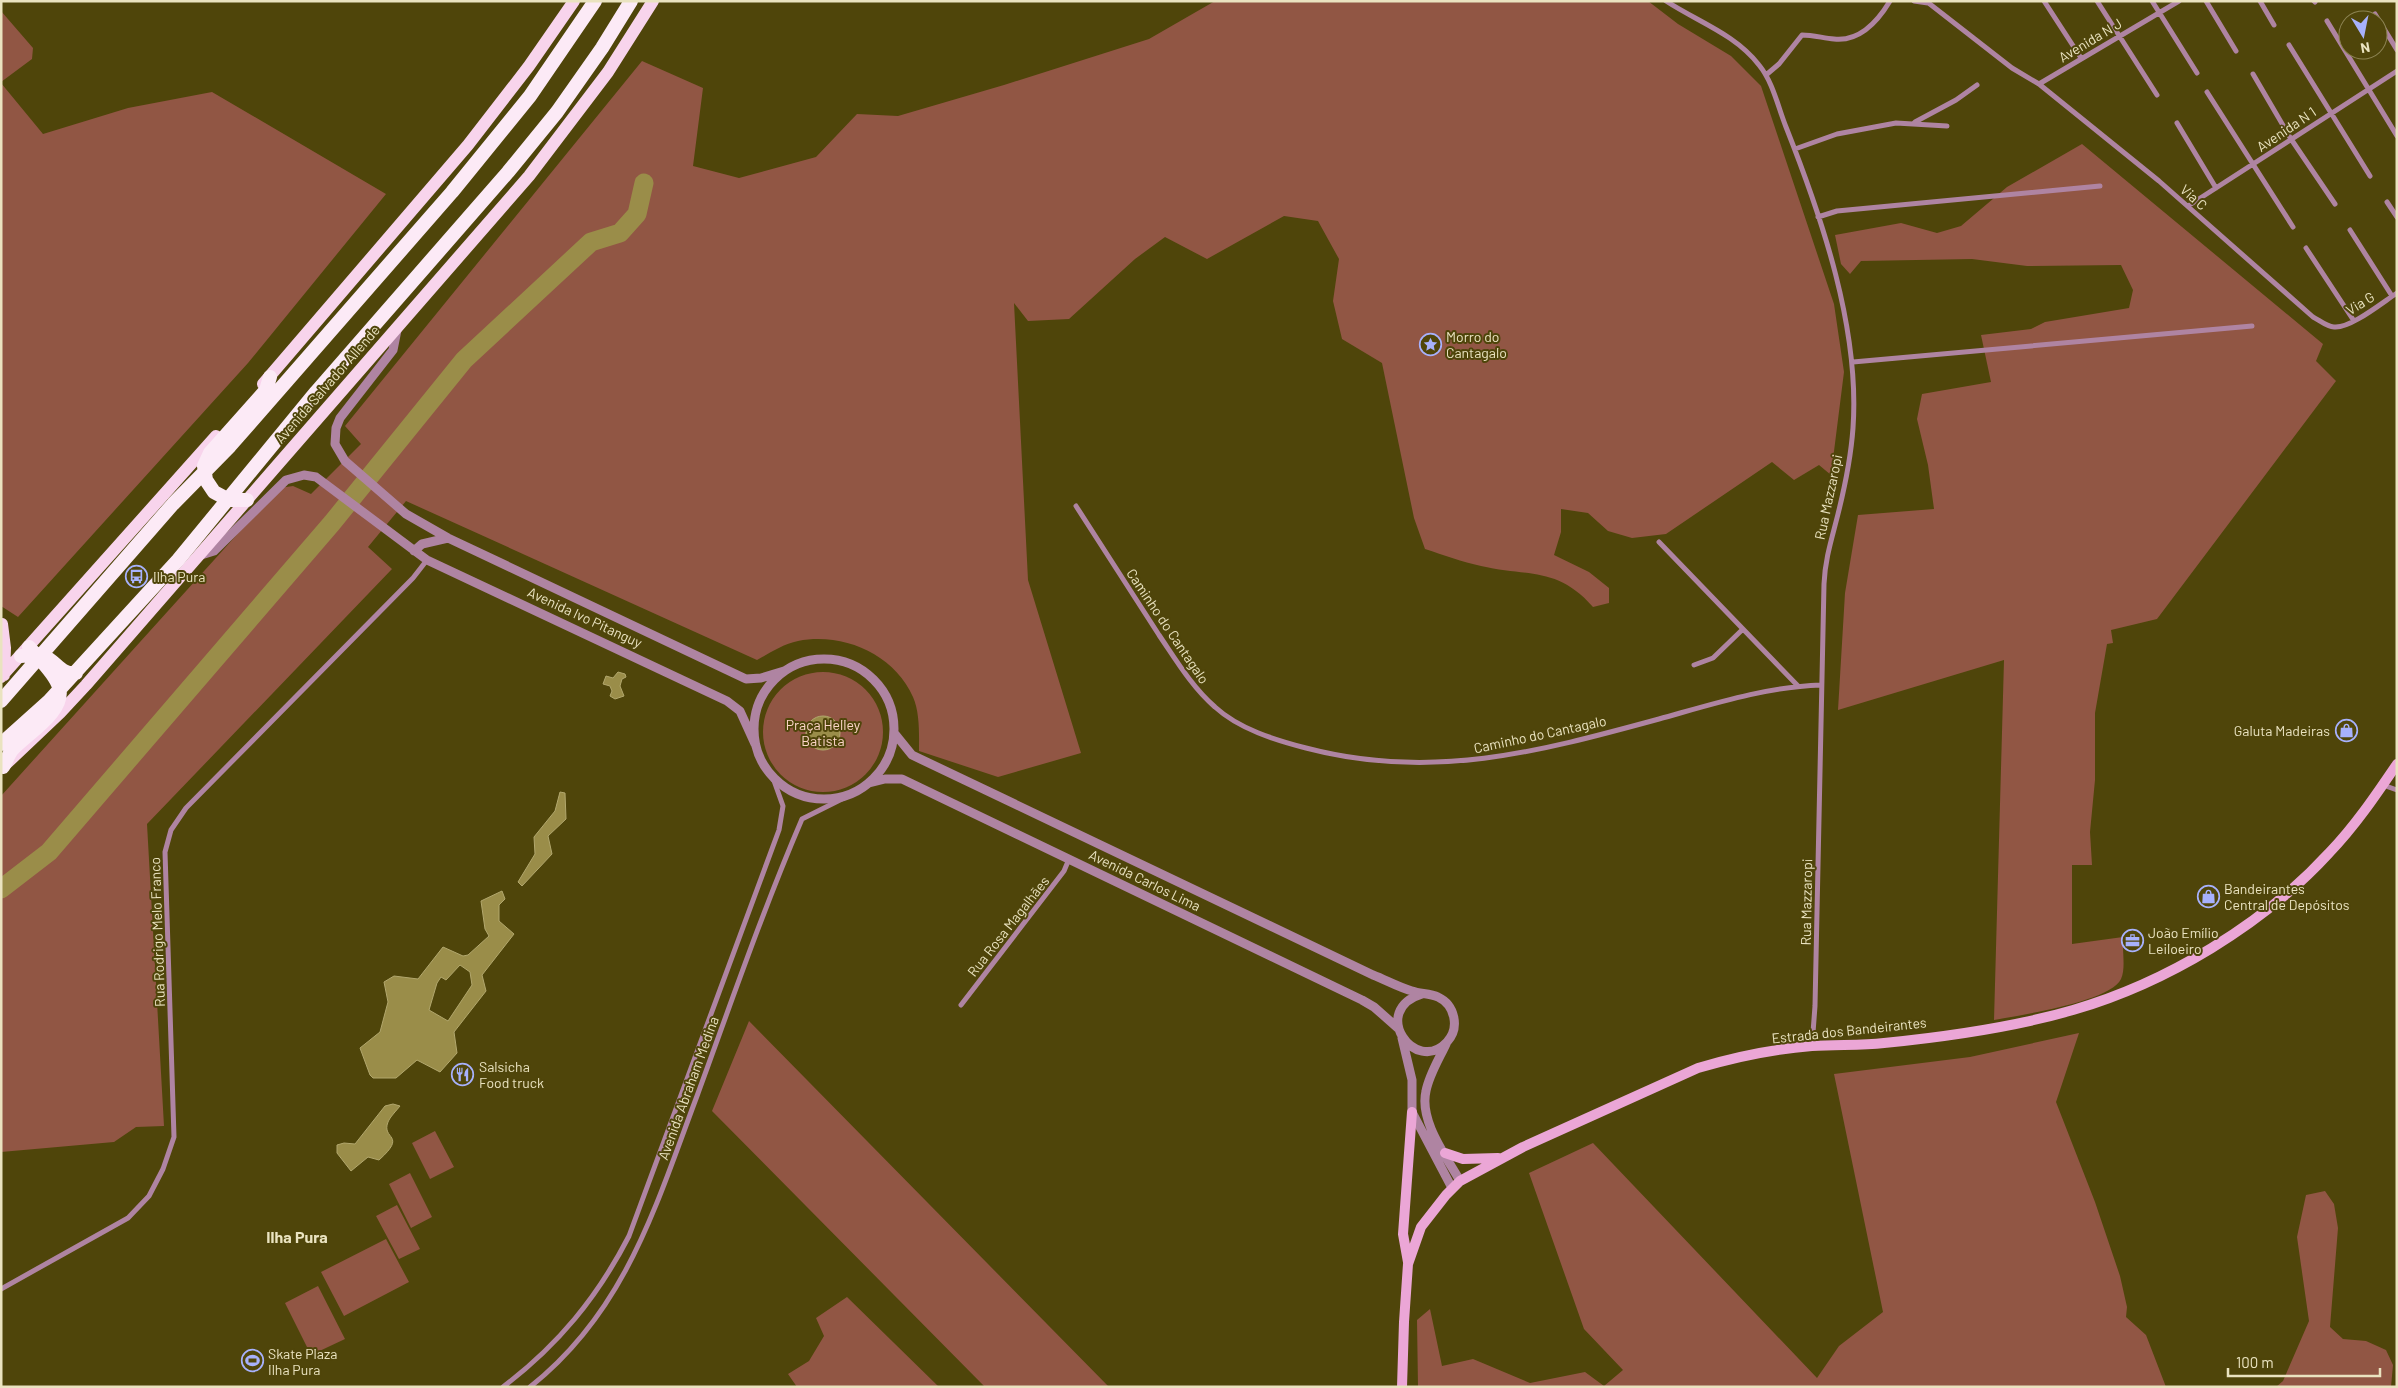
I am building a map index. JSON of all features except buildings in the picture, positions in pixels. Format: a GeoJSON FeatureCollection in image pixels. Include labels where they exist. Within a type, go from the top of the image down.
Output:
{"type":"FeatureCollection","features":[{"type":"Feature","properties":{"kind":"highway"},"geometry":{"type":"LineString","coordinates":[[1,701],[24,661],[204,472],[484,154],[536,88],[595,1]]}},
{"type":"Feature","properties":{"kind":"highway","name":"Avenida Salvador Allende"},"geometry":{"type":"LineString","coordinates":[[1,744],[76,673],[229,500],[316,392],[520,157],[602,48],[631,1]]}},
{"type":"Feature","properties":{"kind":"highway"},"geometry":{"type":"LineString","coordinates":[[247,500],[229,500],[220,497],[211,489],[204,472],[207,456],[266,390],[270,377]]}},
{"type":"Feature","properties":{"kind":"highway"},"geometry":{"type":"LineString","coordinates":[[24,661],[49,659],[66,672],[76,673]]}},
{"type":"Feature","properties":{"kind":"highway"},"geometry":{"type":"LineString","coordinates":[[2,768],[12,751],[53,712],[59,701],[60,689],[49,672],[24,661]]}},
{"type":"Feature","properties":{"kind":"main road"},"geometry":{"type":"LineString","coordinates":[[2,624],[6,657],[24,661],[270,377],[468,144],[529,66],[574,1]]}},
{"type":"Feature","properties":{"kind":"main road","name":"Avenida Salvador Allende"},"geometry":{"type":"LineString","coordinates":[[2,768],[60,713],[397,330],[529,176],[608,72],[653,1]]}},
{"type":"Feature","properties":{"kind":"main road","name":"Estrada dos Bandeirantes"},"geometry":{"type":"LineString","coordinates":[[1402,1387],[1408,1264],[1421,1227],[1434,1208],[1460,1181],[1502,1158],[1698,1068],[1754,1054],[1812,1046],[1884,1043],[2008,1024],[2073,1010],[2161,975],[2190,961],[2229,936],[2304,879],[2335,847],[2397,764]]}},
{"type":"Feature","properties":{"kind":"main road"},"geometry":{"type":"LineString","coordinates":[[1408,1264],[1402,1234],[1412,1112]]}},
{"type":"Feature","properties":{"kind":"main road"},"geometry":{"type":"LineString","coordinates":[[1445,1153],[1463,1159],[1502,1158]]}},
{"type":"Feature","properties":{"kind":"street","name":"Rua Mazzaropi"},"geometry":{"type":"LineString","coordinates":[[1666,1],[1709,23],[1741,47],[1766,75],[1795,149],[1818,217],[1843,307],[1853,362],[1853,429],[1843,491],[1825,564],[1816,997],[1812,1046]]}},
{"type":"Feature","properties":{"kind":"street"},"geometry":{"type":"LineString","coordinates":[[1677,1],[1681,10]]}},
{"type":"Feature","properties":{"kind":"street"},"geometry":{"type":"LineString","coordinates":[[1766,75],[1779,64],[1802,35],[1835,40],[1854,37],[1865,32],[1884,12],[1890,1]]}},
{"type":"Feature","properties":{"kind":"street"},"geometry":{"type":"LineString","coordinates":[[1914,1],[1927,2]]}},
{"type":"Feature","properties":{"kind":"street"},"geometry":{"type":"LineString","coordinates":[[2044,1],[2080,58]]}},
{"type":"Feature","properties":{"kind":"street"},"geometry":{"type":"LineString","coordinates":[[2097,1],[2157,95]]}},
{"type":"Feature","properties":{"kind":"street"},"geometry":{"type":"LineString","coordinates":[[2152,1],[2197,73]]}},
{"type":"Feature","properties":{"kind":"street","name":"Avenida N J"},"geometry":{"type":"LineString","coordinates":[[2039,84],[2118,35],[2159,14],[2179,1]]}},
{"type":"Feature","properties":{"kind":"street"},"geometry":{"type":"LineString","coordinates":[[2206,1],[2236,51]]}},
{"type":"Feature","properties":{"kind":"street"},"geometry":{"type":"LineString","coordinates":[[2260,1],[2274,25]]}},
{"type":"Feature","properties":{"kind":"street","name":"Via C"},"geometry":{"type":"LineString","coordinates":[[1927,2],[2012,68],[2039,84],[2188,206],[2313,317],[2333,328]]}},
{"type":"Feature","properties":{"kind":"street"},"geometry":{"type":"LineString","coordinates":[[2326,21],[2397,136]]}},
{"type":"Feature","properties":{"kind":"street"},"geometry":{"type":"LineString","coordinates":[[2388,35],[2397,50]]}},
{"type":"Feature","properties":{"kind":"street"},"geometry":{"type":"LineString","coordinates":[[2289,45],[2370,176]]}},
{"type":"Feature","properties":{"kind":"street","name":"Avenida N 1"},"geometry":{"type":"LineString","coordinates":[[2188,206],[2397,71]]}},
{"type":"Feature","properties":{"kind":"street"},"geometry":{"type":"LineString","coordinates":[[2252,74],[2291,139],[2335,204]]}},
{"type":"Feature","properties":{"kind":"street"},"geometry":{"type":"LineString","coordinates":[[1915,122],[1956,100],[1977,85]]}},
{"type":"Feature","properties":{"kind":"street"},"geometry":{"type":"LineString","coordinates":[[2207,92],[2255,163],[2293,227]]}},
{"type":"Feature","properties":{"kind":"street"},"geometry":{"type":"LineString","coordinates":[[1795,149],[1837,134],[1867,127],[1915,122],[1947,126]]}},
{"type":"Feature","properties":{"kind":"street"},"geometry":{"type":"LineString","coordinates":[[2178,122],[2216,188]]}},
{"type":"Feature","properties":{"kind":"street"},"geometry":{"type":"LineString","coordinates":[[1818,217],[1837,211],[2100,186]]}},
{"type":"Feature","properties":{"kind":"street"},"geometry":{"type":"LineString","coordinates":[[2387,202],[2397,217]]}},
{"type":"Feature","properties":{"kind":"street"},"geometry":{"type":"LineString","coordinates":[[2350,230],[2395,294]]}},
{"type":"Feature","properties":{"kind":"street"},"geometry":{"type":"LineString","coordinates":[[2306,248],[2354,321]]}},
{"type":"Feature","properties":{"kind":"street","name":"Via G"},"geometry":{"type":"LineString","coordinates":[[2333,328],[2354,321],[2395,294]]}},
{"type":"Feature","properties":{"kind":"street"},"geometry":{"type":"LineString","coordinates":[[1853,362],[2252,326]]}},
{"type":"Feature","properties":{"kind":"street","name":"Avenida Ivo Pitanguy"},"geometry":{"type":"LineString","coordinates":[[397,330],[393,350],[338,423],[335,444],[342,458],[406,514],[448,538],[746,679],[761,678],[784,671]]}},
{"type":"Feature","properties":{"kind":"street","name":"Avenida Ivo Pitanguy"},"geometry":{"type":"LineString","coordinates":[[198,556],[214,551],[286,480],[304,475],[316,477],[323,480],[386,531],[428,560],[727,700],[740,711],[755,744]]}},
{"type":"Feature","properties":{"kind":"street","name":"Caminho do Cantagalo"},"geometry":{"type":"LineString","coordinates":[[1076,506],[1186,676],[1216,709],[1237,723],[1282,742],[1330,754],[1371,761],[1417,764],[1485,760],[1649,722],[1735,697],[1798,686],[1821,685]]}},
{"type":"Feature","properties":{"kind":"street"},"geometry":{"type":"LineString","coordinates":[[414,551],[422,544],[448,538]]}},
{"type":"Feature","properties":{"kind":"street"},"geometry":{"type":"LineString","coordinates":[[1659,542],[1798,686]]}},
{"type":"Feature","properties":{"kind":"street","name":"Rua Rodrigo Melo Franco"},"geometry":{"type":"LineString","coordinates":[[1,1289],[128,1218],[149,1196],[163,1169],[174,1136],[174,1087],[165,852],[170,830],[186,808],[414,578],[428,560]]}},
{"type":"Feature","properties":{"kind":"street"},"geometry":{"type":"LineString","coordinates":[[1694,665],[1713,658],[1743,628]]}},
{"type":"Feature","properties":{"kind":"street"},"geometry":{"type":"LineString","coordinates":[[822,659],[841,661],[860,668],[875,680],[887,696],[894,714],[895,734],[891,752],[882,770],[869,783],[848,796],[826,800],[810,798],[795,793],[773,778],[761,760],[755,744],[754,728],[756,711],[770,684],[784,671],[802,663],[822,659]]}},
{"type":"Feature","properties":{"kind":"street","name":"Avenida Carlos Lima"},"geometry":{"type":"LineString","coordinates":[[895,734],[912,755],[1373,975],[1422,994],[1436,996],[1451,1008],[1454,1026],[1428,1083],[1425,1111],[1429,1123],[1460,1181]]}},
{"type":"Feature","properties":{"kind":"street","name":"Avenida Abraham Medina"},"geometry":{"type":"LineString","coordinates":[[503,1387],[534,1362],[568,1329],[609,1272],[629,1236],[779,830],[783,806],[773,778]]}},
{"type":"Feature","properties":{"kind":"street","name":"Avenida Carlos Lima"},"geometry":{"type":"LineString","coordinates":[[869,783],[885,778],[902,779],[1362,1000],[1374,1007],[1412,1047],[1421,1050],[1439,1048],[1446,1043]]}},
{"type":"Feature","properties":{"kind":"street"},"geometry":{"type":"LineString","coordinates":[[2383,785],[2397,790]]}},
{"type":"Feature","properties":{"kind":"street","name":"Avenida Abraham Medina"},"geometry":{"type":"LineString","coordinates":[[530,1387],[553,1367],[592,1325],[637,1253],[802,819],[848,796]]}},
{"type":"Feature","properties":{"kind":"street","name":"Rua Rosa Magalhães"},"geometry":{"type":"LineString","coordinates":[[960,1005],[1064,871],[1069,858]]}},
{"type":"Feature","properties":{"kind":"street"},"geometry":{"type":"LineString","coordinates":[[1422,994],[1408,1000],[1402,1008],[1398,1020],[1412,1080],[1412,1112],[1452,1188]]}},
{"type":"Feature","properties":{"kind":"green space"},"geometry":{"type":"Polygon","coordinates":[[[1215,1],[1648,1],[1678,24],[1731,56],[1761,86],[1834,304],[1844,372],[1831,475],[1819,465],[1794,480],[1772,462],[1666,534],[1632,538],[1608,531],[1588,513],[1561,509],[1561,532],[1554,555],[1589,572],[1609,588],[1609,603],[1593,607],[1580,594],[1554,579],[1541,575],[1474,564],[1425,549],[1414,518],[1382,363],[1342,339],[1333,301],[1339,259],[1318,221],[1284,216],[1207,259],[1165,237],[1135,259],[1069,319],[1028,321],[1014,303],[1028,580],[1081,753],[998,777],[919,751],[918,717],[913,697],[893,669],[880,658],[865,650],[849,643],[815,639],[787,644],[757,660],[406,501],[368,547],[392,569],[147,824],[164,1126],[136,1127],[114,1142],[1,1152],[1,796],[279,488],[293,486],[311,494],[361,444],[345,426],[642,61],[703,88],[693,166],[739,178],[816,157],[857,114],[898,116],[1004,85],[1149,39],[1215,1]]]}},
{"type":"Feature","properties":{"kind":"green space"},"geometry":{"type":"Polygon","coordinates":[[[1,11],[33,48],[32,59],[1,82],[1,11]]]}},
{"type":"Feature","properties":{"kind":"green space"},"geometry":{"type":"Polygon","coordinates":[[[1,83],[43,134],[128,108],[212,92],[386,194],[248,363],[18,617],[1,606],[1,83]]]}},
{"type":"Feature","properties":{"kind":"green space"},"geometry":{"type":"Polygon","coordinates":[[[2082,144],[2323,344],[2316,361],[2336,381],[2157,619],[2111,630],[2113,643],[2107,644],[2095,713],[2095,780],[2090,832],[2092,865],[2072,865],[2072,944],[2123,937],[2124,964],[2121,979],[2113,987],[2083,1001],[1994,1020],[2004,660],[1838,710],[1845,593],[1858,515],[1934,509],[1928,465],[1917,419],[1922,394],[1991,382],[1981,335],[2031,329],[2045,322],[2129,308],[2133,290],[2121,265],[2027,266],[1972,259],[1861,261],[1850,274],[1841,264],[1835,235],[1901,223],[1937,233],[1961,226],[2007,187],[2082,144]]]}},
{"type":"Feature","properties":{"kind":"green space","name":"Praça Helley Batista"},"geometry":{"type":"Polygon","coordinates":[[[823,672],[835,673],[846,677],[856,682],[865,690],[873,699],[878,709],[882,720],[882,744],[878,755],[873,765],[865,774],[856,782],[846,787],[835,791],[823,792],[811,791],[800,787],[790,782],[781,774],[773,765],[768,755],[764,744],[763,732],[764,720],[768,709],[773,699],[781,690],[790,682],[800,677],[811,673],[823,672]]]}},
{"type":"Feature","properties":{"kind":"green space"},"geometry":{"type":"Polygon","coordinates":[[[749,1021],[1109,1387],[985,1387],[712,1111],[749,1021]]]}},
{"type":"Feature","properties":{"kind":"green space"},"geometry":{"type":"Polygon","coordinates":[[[2079,1033],[2056,1102],[2095,1202],[2120,1276],[2127,1307],[2126,1317],[2146,1335],[2166,1387],[1418,1387],[1417,1320],[1430,1309],[1442,1366],[1473,1359],[1530,1383],[1585,1372],[1604,1386],[1623,1370],[1584,1329],[1529,1173],[1593,1143],[1817,1378],[1839,1346],[1883,1312],[1834,1074],[1970,1057],[2079,1033]]]}},
{"type":"Feature","properties":{"kind":"green space"},"geometry":{"type":"Polygon","coordinates":[[[435,1131],[454,1167],[430,1179],[412,1143],[435,1131]]]}},
{"type":"Feature","properties":{"kind":"green space"},"geometry":{"type":"Polygon","coordinates":[[[410,1173],[432,1217],[411,1228],[389,1184],[410,1173]]]}},
{"type":"Feature","properties":{"kind":"green space"},"geometry":{"type":"Polygon","coordinates":[[[2325,1191],[2334,1204],[2338,1228],[2330,1327],[2343,1339],[2366,1341],[2386,1350],[2393,1365],[2391,1387],[2276,1387],[2283,1381],[2309,1321],[2297,1237],[2306,1195],[2325,1191]]]}},
{"type":"Feature","properties":{"kind":"green space"},"geometry":{"type":"Polygon","coordinates":[[[397,1205],[420,1249],[399,1259],[376,1216],[397,1205]]]}},
{"type":"Feature","properties":{"kind":"green space"},"geometry":{"type":"Polygon","coordinates":[[[386,1239],[409,1282],[344,1316],[321,1272],[386,1239]]]}},
{"type":"Feature","properties":{"kind":"green space"},"geometry":{"type":"Polygon","coordinates":[[[318,1286],[345,1339],[311,1355],[285,1303],[318,1286]]]}},
{"type":"Feature","properties":{"kind":"green space"},"geometry":{"type":"Polygon","coordinates":[[[847,1297],[939,1387],[797,1387],[788,1374],[809,1361],[824,1336],[816,1318],[847,1297]]]}},
{"type":"Feature","properties":{"kind":"shaded area"},"geometry":{"type":"Polygon","coordinates":[[[618,672],[625,674],[626,677],[622,679],[620,686],[624,696],[615,699],[610,696],[612,691],[610,686],[603,684],[606,676],[613,678],[618,672]]]}},
{"type":"Feature","properties":{"kind":"shaded area"},"geometry":{"type":"Polygon","coordinates":[[[823,716],[835,721],[840,733],[835,745],[823,750],[811,745],[806,733],[811,721],[823,716]]]}},
{"type":"Feature","properties":{"kind":"shaded area"},"geometry":{"type":"Polygon","coordinates":[[[560,792],[565,793],[566,819],[548,836],[552,854],[522,886],[518,882],[535,854],[534,837],[555,811],[560,792]]]}},
{"type":"Feature","properties":{"kind":"shaded area"},"geometry":{"type":"Polygon","coordinates":[[[502,891],[505,899],[499,905],[499,921],[514,934],[482,975],[486,991],[454,1032],[457,1053],[440,1072],[417,1060],[396,1078],[373,1078],[370,1075],[360,1048],[380,1032],[388,1002],[384,982],[394,976],[418,979],[443,947],[463,956],[468,955],[489,936],[485,929],[481,901],[502,891]],[[460,965],[446,980],[441,977],[437,983],[429,1010],[448,1021],[472,985],[470,972],[460,965]]]}},
{"type":"Feature","properties":{"kind":"shaded area"},"geometry":{"type":"Polygon","coordinates":[[[393,1104],[400,1106],[388,1122],[387,1128],[393,1141],[392,1146],[379,1160],[368,1157],[351,1171],[337,1153],[337,1145],[344,1143],[355,1144],[385,1106],[393,1104]]]}},
{"type":"Feature","properties":{"kind":"waterway"},"geometry":{"type":"LineString","coordinates":[[1,889],[49,852],[332,523],[464,360],[591,242],[620,233],[637,214],[644,183]]}},
{"type":"Feature","properties":{"kind":"place","name":"Morro do Cantagalo"},"geometry":{"type":"Point","coordinates":[1430,344]}},
{"type":"Feature","properties":{"kind":"place","name":"Ilha Pura"},"geometry":{"type":"Point","coordinates":[137,576]}},
{"type":"Feature","properties":{"kind":"place","name":"Galuta Madeiras"},"geometry":{"type":"Point","coordinates":[2346,730]}},
{"type":"Feature","properties":{"kind":"place","name":"Bandeirantes Central de Depósitos"},"geometry":{"type":"Point","coordinates":[2208,896]}},
{"type":"Feature","properties":{"kind":"place","name":"João Emílio Leiloeiro"},"geometry":{"type":"Point","coordinates":[2132,940]}},
{"type":"Feature","properties":{"kind":"place","name":"Salsicha Food truck"},"geometry":{"type":"Point","coordinates":[463,1074]}},
{"type":"Feature","properties":{"kind":"place","name":"Skate Plaza Ilha Pura"},"geometry":{"type":"Point","coordinates":[252,1361]}},
{"type":"Feature","properties":{"kind":"district","name":"Ilha Pura"},"geometry":{"type":"Point","coordinates":[297,1236]}}]}
